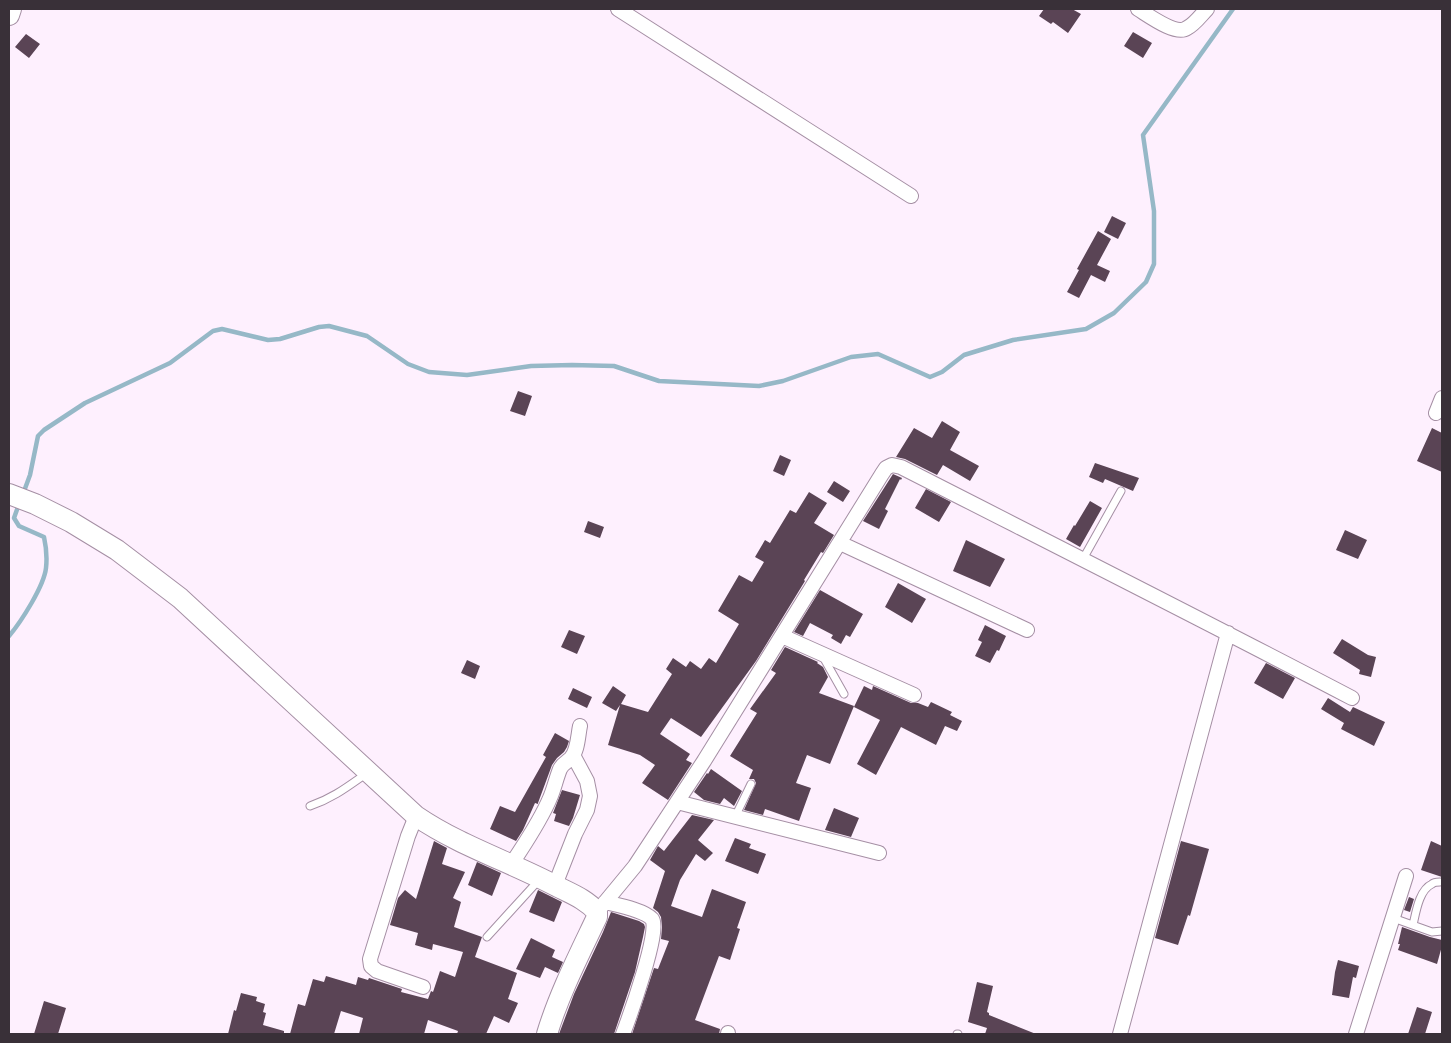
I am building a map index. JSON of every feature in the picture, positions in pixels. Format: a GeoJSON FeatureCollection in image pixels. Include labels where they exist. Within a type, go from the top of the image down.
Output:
{"type":"FeatureCollection","features":[{"type":"Feature","properties":{"kind":"street"},"geometry":{"type":"LineString","coordinates":[[9,16],[11,9]]}},
{"type":"Feature","properties":{"kind":"street"},"geometry":{"type":"LineString","coordinates":[[618,9],[911,196]]}},
{"type":"Feature","properties":{"kind":"street"},"geometry":{"type":"LineString","coordinates":[[1138,9],[1174,29],[1181,30],[1187,29],[1207,9]]}},
{"type":"Feature","properties":{"kind":"street"},"geometry":{"type":"LineString","coordinates":[[1436,414],[1442,398]]}},
{"type":"Feature","properties":{"kind":"street"},"geometry":{"type":"LineString","coordinates":[[547,1034],[575,964],[601,907],[635,866],[704,761],[886,468],[892,465],[901,467],[1083,559],[1352,698]]}},
{"type":"Feature","properties":{"kind":"street"},"geometry":{"type":"LineString","coordinates":[[9,494],[35,504],[71,522],[118,550],[180,598],[416,816],[443,832],[590,904],[644,913],[651,918],[654,922],[652,944],[623,1034]]}},
{"type":"Feature","properties":{"kind":"street"},"geometry":{"type":"LineString","coordinates":[[840,543],[1027,630]]}},
{"type":"Feature","properties":{"kind":"street"},"geometry":{"type":"LineString","coordinates":[[1120,1034],[1228,633]]}},
{"type":"Feature","properties":{"kind":"street"},"geometry":{"type":"LineString","coordinates":[[782,636],[914,695]]}},
{"type":"Feature","properties":{"kind":"street"},"geometry":{"type":"LineString","coordinates":[[511,865],[550,799],[561,767],[573,755],[580,726]]}},
{"type":"Feature","properties":{"kind":"street"},"geometry":{"type":"LineString","coordinates":[[548,882],[588,810],[590,796],[587,781],[573,755]]}},
{"type":"Feature","properties":{"kind":"street"},"geometry":{"type":"LineString","coordinates":[[677,802],[878,853]]}},
{"type":"Feature","properties":{"kind":"street"},"geometry":{"type":"LineString","coordinates":[[416,816],[370,959],[371,966],[377,971],[423,987]]}},
{"type":"Feature","properties":{"kind":"street"},"geometry":{"type":"LineString","coordinates":[[1356,1034],[1406,876]]}},
{"type":"Feature","properties":{"kind":"lane"},"geometry":{"type":"LineString","coordinates":[[1083,559],[1121,491]]}},
{"type":"Feature","properties":{"kind":"lane"},"geometry":{"type":"LineString","coordinates":[[822,655],[844,694]]}},
{"type":"Feature","properties":{"kind":"lane"},"geometry":{"type":"LineString","coordinates":[[310,806],[338,794],[368,772]]}},
{"type":"Feature","properties":{"kind":"lane"},"geometry":{"type":"LineString","coordinates":[[735,816],[751,784]]}},
{"type":"Feature","properties":{"kind":"lane"},"geometry":{"type":"LineString","coordinates":[[487,937],[548,882]]}},
{"type":"Feature","properties":{"kind":"lane"},"geometry":{"type":"LineString","coordinates":[[1412,925],[1420,899],[1425,890],[1431,884],[1440,882]]}},
{"type":"Feature","properties":{"kind":"lane"},"geometry":{"type":"LineString","coordinates":[[1393,918],[1432,932],[1442,931]]}},
{"type":"Feature","properties":{"kind":"building"},"geometry":{"type":"Polygon","coordinates":[[[1044,9],[1072,9],[1081,14],[1068,33],[1053,22],[1051,24],[1039,16],[1044,9]]]}},
{"type":"Feature","properties":{"kind":"building"},"geometry":{"type":"Polygon","coordinates":[[[1133,32],[1152,43],[1143,58],[1124,46],[1133,32]]]}},
{"type":"Feature","properties":{"kind":"building"},"geometry":{"type":"Polygon","coordinates":[[[26,34],[40,44],[29,58],[15,47],[26,34]]]}},
{"type":"Feature","properties":{"kind":"building"},"geometry":{"type":"Polygon","coordinates":[[[1112,216],[1126,223],[1118,239],[1104,232],[1112,216]]]}},
{"type":"Feature","properties":{"kind":"building"},"geometry":{"type":"Polygon","coordinates":[[[1098,231],[1111,239],[1097,265],[1110,271],[1105,282],[1091,275],[1079,298],[1067,292],[1079,270],[1077,269],[1098,231]]]}},
{"type":"Feature","properties":{"kind":"building"},"geometry":{"type":"Polygon","coordinates":[[[518,391],[532,396],[525,416],[510,411],[518,391]]]}},
{"type":"Feature","properties":{"kind":"building"},"geometry":{"type":"Polygon","coordinates":[[[942,421],[960,432],[950,450],[979,466],[970,481],[943,465],[937,475],[905,459],[896,457],[914,428],[932,438],[942,421]]]}},
{"type":"Feature","properties":{"kind":"building"},"geometry":{"type":"Polygon","coordinates":[[[1432,428],[1442,433],[1442,472],[1417,461],[1432,428]]]}},
{"type":"Feature","properties":{"kind":"building"},"geometry":{"type":"Polygon","coordinates":[[[780,455],[791,460],[784,476],[773,471],[780,455]]]}},
{"type":"Feature","properties":{"kind":"building"},"geometry":{"type":"Polygon","coordinates":[[[1095,463],[1139,478],[1133,491],[1105,479],[1103,483],[1089,477],[1095,463]]]}},
{"type":"Feature","properties":{"kind":"building"},"geometry":{"type":"Polygon","coordinates":[[[893,474],[902,478],[885,509],[888,511],[879,529],[863,521],[893,474]]]}},
{"type":"Feature","properties":{"kind":"building"},"geometry":{"type":"Polygon","coordinates":[[[834,481],[850,491],[843,502],[827,492],[834,481]]]}},
{"type":"Feature","properties":{"kind":"building"},"geometry":{"type":"Polygon","coordinates":[[[926,489],[951,502],[939,522],[915,508],[926,489]]]}},
{"type":"Feature","properties":{"kind":"building"},"geometry":{"type":"Polygon","coordinates":[[[809,492],[827,503],[814,523],[834,535],[823,553],[821,552],[756,661],[701,737],[671,718],[660,734],[690,754],[686,760],[692,763],[668,800],[642,783],[655,765],[640,755],[608,745],[620,705],[616,711],[602,703],[613,686],[626,695],[621,704],[648,712],[672,674],[666,669],[673,658],[686,667],[690,661],[701,669],[709,658],[716,663],[739,624],[718,611],[739,575],[752,582],[764,562],[755,557],[765,540],[770,543],[790,510],[796,513],[809,492]]]}},
{"type":"Feature","properties":{"kind":"building"},"geometry":{"type":"Polygon","coordinates":[[[1090,501],[1102,508],[1080,547],[1066,539],[1090,501]]]}},
{"type":"Feature","properties":{"kind":"building"},"geometry":{"type":"Polygon","coordinates":[[[588,521],[604,527],[600,538],[584,532],[588,521]]]}},
{"type":"Feature","properties":{"kind":"building"},"geometry":{"type":"Polygon","coordinates":[[[1345,530],[1367,540],[1358,559],[1336,550],[1345,530]]]}},
{"type":"Feature","properties":{"kind":"building"},"geometry":{"type":"Polygon","coordinates":[[[966,540],[1005,559],[990,587],[953,571],[966,540]]]}},
{"type":"Feature","properties":{"kind":"building"},"geometry":{"type":"Polygon","coordinates":[[[898,583],[926,599],[912,623],[885,607],[898,583]]]}},
{"type":"Feature","properties":{"kind":"building"},"geometry":{"type":"Polygon","coordinates":[[[820,590],[863,614],[850,637],[846,635],[841,644],[831,638],[833,635],[810,623],[803,636],[794,632],[820,590]]]}},
{"type":"Feature","properties":{"kind":"building"},"geometry":{"type":"Polygon","coordinates":[[[985,625],[1006,636],[999,651],[997,650],[990,663],[975,656],[982,642],[978,640],[985,625]]]}},
{"type":"Feature","properties":{"kind":"building"},"geometry":{"type":"Polygon","coordinates":[[[569,630],[585,636],[577,654],[561,647],[569,630]]]}},
{"type":"Feature","properties":{"kind":"building"},"geometry":{"type":"Polygon","coordinates":[[[1342,639],[1368,655],[1376,657],[1371,677],[1359,674],[1360,670],[1333,653],[1342,639]]]}},
{"type":"Feature","properties":{"kind":"building"},"geometry":{"type":"Polygon","coordinates":[[[785,647],[818,662],[823,667],[828,677],[819,693],[854,706],[830,764],[807,755],[796,783],[811,788],[799,821],[765,809],[763,815],[744,810],[756,783],[754,779],[749,779],[753,770],[730,756],[757,713],[750,709],[776,673],[771,670],[785,647]]]}},
{"type":"Feature","properties":{"kind":"building"},"geometry":{"type":"Polygon","coordinates":[[[467,660],[480,666],[475,679],[461,673],[467,660]]]}},
{"type":"Feature","properties":{"kind":"building"},"geometry":{"type":"Polygon","coordinates":[[[1266,663],[1295,678],[1283,699],[1254,683],[1266,663]]]}},
{"type":"Feature","properties":{"kind":"building"},"geometry":{"type":"Polygon","coordinates":[[[864,686],[872,690],[873,686],[911,703],[918,703],[928,707],[931,702],[952,712],[950,715],[962,721],[957,731],[945,726],[936,745],[901,727],[876,775],[857,764],[880,720],[854,707],[864,686]]]}},
{"type":"Feature","properties":{"kind":"building"},"geometry":{"type":"Polygon","coordinates":[[[573,688],[592,697],[587,708],[568,699],[573,688]]]}},
{"type":"Feature","properties":{"kind":"building"},"geometry":{"type":"Polygon","coordinates":[[[1328,698],[1350,712],[1353,707],[1385,722],[1374,746],[1341,729],[1344,723],[1321,709],[1328,698]]]}},
{"type":"Feature","properties":{"kind":"building"},"geometry":{"type":"Polygon","coordinates":[[[555,733],[569,741],[567,747],[552,765],[538,804],[535,803],[516,841],[490,829],[500,806],[515,812],[546,757],[543,755],[555,733]]]}},
{"type":"Feature","properties":{"kind":"building"},"geometry":{"type":"Polygon","coordinates":[[[711,769],[742,791],[734,806],[724,798],[720,804],[704,800],[694,792],[711,769]]]}},
{"type":"Feature","properties":{"kind":"building"},"geometry":{"type":"Polygon","coordinates":[[[562,790],[580,795],[569,826],[554,821],[556,814],[553,813],[562,790]]]}},
{"type":"Feature","properties":{"kind":"building"},"geometry":{"type":"Polygon","coordinates":[[[834,808],[859,818],[851,837],[825,830],[834,808]]]}},
{"type":"Feature","properties":{"kind":"building"},"geometry":{"type":"Polygon","coordinates":[[[692,815],[714,820],[698,840],[713,853],[705,861],[696,854],[680,880],[671,906],[702,917],[712,889],[746,902],[737,928],[740,929],[730,960],[719,956],[695,1020],[720,1029],[719,1034],[632,1034],[654,968],[658,969],[669,941],[661,939],[661,917],[653,908],[665,871],[650,860],[658,846],[664,851],[692,815]]]}},
{"type":"Feature","properties":{"kind":"building"},"geometry":{"type":"Polygon","coordinates":[[[735,838],[751,844],[749,848],[766,854],[758,874],[725,861],[735,838]]]}},
{"type":"Feature","properties":{"kind":"building"},"geometry":{"type":"Polygon","coordinates":[[[434,841],[447,848],[442,864],[465,872],[453,898],[461,902],[454,927],[482,937],[475,957],[517,973],[508,999],[518,1003],[509,1023],[494,1016],[486,1034],[457,1034],[458,1031],[428,1020],[424,1034],[359,1034],[363,1018],[341,1011],[334,1034],[290,1034],[298,1004],[305,1006],[313,979],[324,982],[326,976],[356,985],[358,977],[368,980],[369,978],[402,989],[401,992],[428,999],[431,991],[433,992],[440,971],[455,977],[463,952],[433,944],[432,950],[415,945],[418,933],[390,925],[398,898],[405,890],[416,899],[434,841]]]}},
{"type":"Feature","properties":{"kind":"building"},"geometry":{"type":"Polygon","coordinates":[[[1181,841],[1209,849],[1190,916],[1188,915],[1178,945],[1155,938],[1181,841]]]}},
{"type":"Feature","properties":{"kind":"building"},"geometry":{"type":"Polygon","coordinates":[[[1431,841],[1442,846],[1442,877],[1421,870],[1431,841]]]}},
{"type":"Feature","properties":{"kind":"building"},"geometry":{"type":"Polygon","coordinates":[[[477,862],[501,873],[492,896],[468,885],[477,862]]]}},
{"type":"Feature","properties":{"kind":"building"},"geometry":{"type":"Polygon","coordinates":[[[538,890],[562,902],[554,922],[529,912],[538,890]]]}},
{"type":"Feature","properties":{"kind":"building"},"geometry":{"type":"Polygon","coordinates":[[[1409,897],[1414,899],[1410,912],[1404,910],[1409,897]]]}},
{"type":"Feature","properties":{"kind":"building"},"geometry":{"type":"Polygon","coordinates":[[[611,912],[639,921],[645,927],[635,972],[614,1034],[559,1034],[574,994],[611,912]]]}},
{"type":"Feature","properties":{"kind":"building"},"geometry":{"type":"Polygon","coordinates":[[[1402,927],[1442,940],[1437,964],[1398,950],[1402,927]]]}},
{"type":"Feature","properties":{"kind":"building"},"geometry":{"type":"Polygon","coordinates":[[[531,938],[555,950],[552,957],[563,962],[558,973],[545,967],[540,978],[516,969],[531,938]]]}},
{"type":"Feature","properties":{"kind":"building"},"geometry":{"type":"Polygon","coordinates":[[[1338,960],[1359,966],[1356,978],[1353,977],[1349,998],[1332,995],[1338,960]]]}},
{"type":"Feature","properties":{"kind":"building"},"geometry":{"type":"Polygon","coordinates":[[[977,982],[993,986],[987,1012],[989,1015],[1036,1034],[985,1034],[987,1028],[968,1022],[977,982]]]}},
{"type":"Feature","properties":{"kind":"building"},"geometry":{"type":"Polygon","coordinates":[[[241,993],[257,997],[256,1001],[265,1004],[263,1012],[266,1013],[263,1025],[284,1031],[284,1034],[228,1034],[234,1010],[236,1011],[241,993]]]}},
{"type":"Feature","properties":{"kind":"building"},"geometry":{"type":"Polygon","coordinates":[[[44,1001],[66,1008],[58,1034],[34,1034],[44,1001]]]}},
{"type":"Feature","properties":{"kind":"building"},"geometry":{"type":"Polygon","coordinates":[[[1417,1007],[1432,1012],[1425,1034],[1408,1034],[1417,1007]]]}},
{"type":"Feature","properties":{"kind":"waterway"},"geometry":{"type":"LineString","coordinates":[[23,494],[30,475],[38,436],[44,430],[85,403],[170,363],[213,331],[222,329],[268,340],[280,339],[319,327],[329,326],[367,336],[408,364],[429,372],[467,375],[531,366],[614,366],[659,381],[759,386],[783,381],[851,357],[878,354],[930,377],[942,372],[964,355],[1013,340],[1086,329],[1114,313],[1146,282],[1154,264],[1154,211],[1143,135],[1233,9]]}},
{"type":"Feature","properties":{"kind":"waterway"},"geometry":{"type":"LineString","coordinates":[[9,636],[37,594],[44,576],[46,564],[44,537],[19,526],[14,518],[19,504]]}}]}
